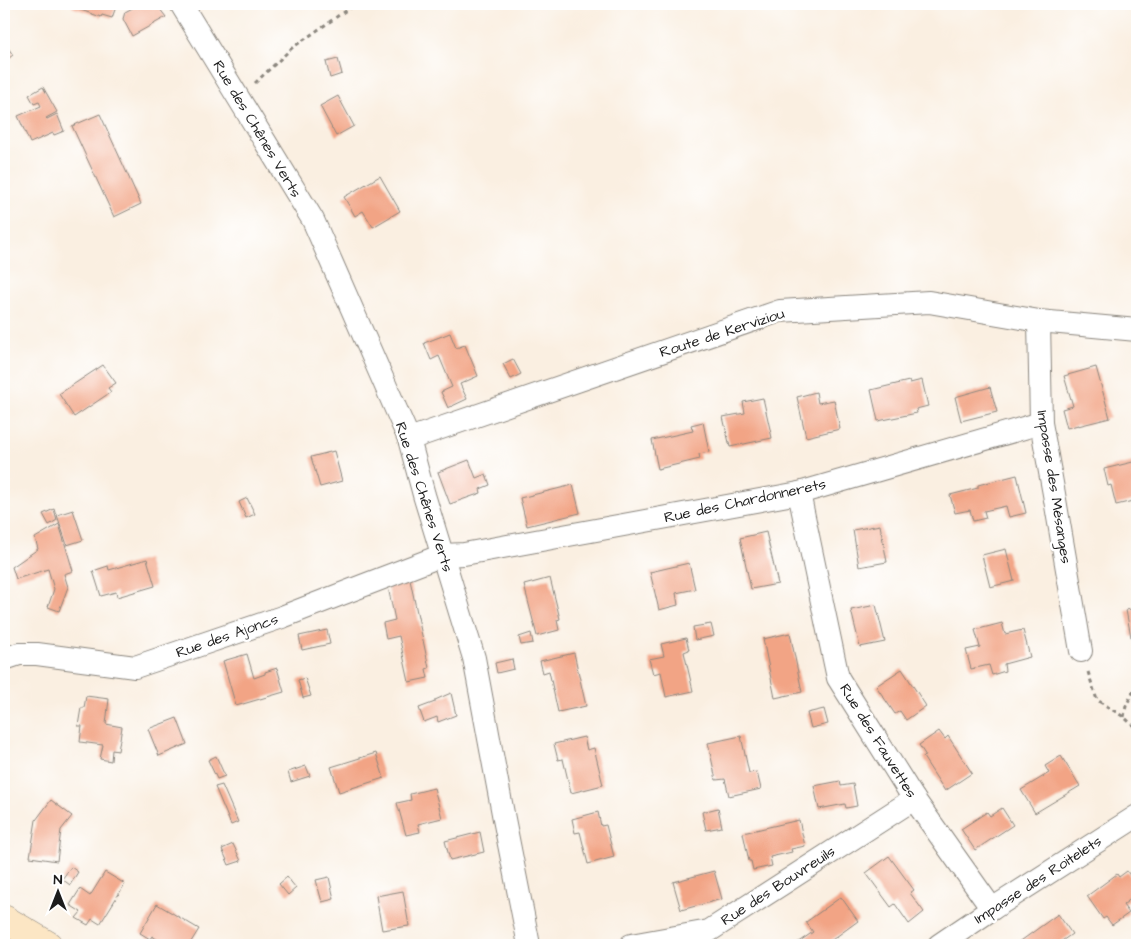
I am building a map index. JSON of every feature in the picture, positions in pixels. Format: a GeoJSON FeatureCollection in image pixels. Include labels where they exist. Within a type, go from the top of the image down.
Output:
{"type":"FeatureCollection","features":[{"type":"Feature","properties":{"kind":"main road"},"geometry":{"type":"LineString","coordinates":[[4,919],[48,945]]}},
{"type":"Feature","properties":{"kind":"street","name":"Rue des Chênes Verts"},"geometry":{"type":"LineString","coordinates":[[181,4],[313,220],[409,439],[424,495],[474,658],[530,945]]}},
{"type":"Feature","properties":{"kind":"street","name":"Route de Kerviziou"},"geometry":{"type":"LineString","coordinates":[[409,439],[780,311],[930,302],[1039,321],[1137,330]]}},
{"type":"Feature","properties":{"kind":"street","name":"Impasse des Mésanges"},"geometry":{"type":"LineString","coordinates":[[1039,321],[1041,423],[1081,651]]}},
{"type":"Feature","properties":{"kind":"street","name":"Rue des Chardonnerets"},"geometry":{"type":"LineString","coordinates":[[443,556],[550,539],[799,493],[1041,423]]}},
{"type":"Feature","properties":{"kind":"street","name":"Rue des Fauvettes"},"geometry":{"type":"LineString","coordinates":[[799,493],[838,678],[914,799],[992,909]]}},
{"type":"Feature","properties":{"kind":"street","name":"Rue des Ajoncs"},"geometry":{"type":"LineString","coordinates":[[4,658],[19,654],[37,654],[135,667],[282,617],[443,556]]}},
{"type":"Feature","properties":{"kind":"street","name":"Rue des Bouvreuils"},"geometry":{"type":"LineString","coordinates":[[631,945],[709,931],[914,799]]}},
{"type":"Feature","properties":{"kind":"street","name":"Impasse des Roitelets"},"geometry":{"type":"LineString","coordinates":[[939,945],[1137,816]]}},
{"type":"Feature","properties":{"kind":"path"},"geometry":{"type":"LineString","coordinates":[[250,88],[292,48],[355,4]]}},
{"type":"Feature","properties":{"kind":"path"},"geometry":{"type":"LineString","coordinates":[[1081,651],[1097,700],[1124,717],[1137,729]]}},
{"type":"Feature","properties":{"kind":"path"},"geometry":{"type":"LineString","coordinates":[[1124,717],[1126,706],[1137,687]]}},
{"type":"Feature","properties":{"kind":"building"},"geometry":{"type":"Polygon","coordinates":[[[74,4],[117,4],[112,18],[102,15],[101,17],[72,7],[74,4]]]}},
{"type":"Feature","properties":{"kind":"building"},"geometry":{"type":"Polygon","coordinates":[[[140,4],[156,4],[166,17],[132,36],[123,19],[125,12],[140,4]]]}},
{"type":"Feature","properties":{"kind":"building"},"geometry":{"type":"Polygon","coordinates":[[[4,42],[13,55],[4,62],[4,42]]]}},
{"type":"Feature","properties":{"kind":"building"},"geometry":{"type":"Polygon","coordinates":[[[338,59],[342,74],[330,78],[326,62],[338,59]]]}},
{"type":"Feature","properties":{"kind":"building"},"geometry":{"type":"Polygon","coordinates":[[[43,87],[57,112],[46,118],[57,114],[64,131],[54,135],[53,133],[30,143],[18,116],[41,106],[39,102],[34,104],[29,95],[43,87]]]}},
{"type":"Feature","properties":{"kind":"building"},"geometry":{"type":"Polygon","coordinates":[[[338,96],[354,126],[336,136],[320,106],[338,96]]]}},
{"type":"Feature","properties":{"kind":"building"},"geometry":{"type":"Polygon","coordinates":[[[100,114],[141,204],[114,217],[72,126],[100,114]]]}},
{"type":"Feature","properties":{"kind":"building"},"geometry":{"type":"Polygon","coordinates":[[[380,176],[400,211],[373,227],[363,211],[355,216],[344,197],[380,176]]]}},
{"type":"Feature","properties":{"kind":"building"},"geometry":{"type":"Polygon","coordinates":[[[450,333],[456,348],[465,345],[478,376],[460,384],[467,399],[448,408],[441,392],[452,387],[439,356],[431,360],[424,343],[450,333]]]}},
{"type":"Feature","properties":{"kind":"building"},"geometry":{"type":"Polygon","coordinates":[[[513,359],[521,374],[511,379],[503,364],[513,359]]]}},
{"type":"Feature","properties":{"kind":"building"},"geometry":{"type":"Polygon","coordinates":[[[103,365],[116,383],[108,388],[111,392],[74,417],[59,394],[103,365]]]}},
{"type":"Feature","properties":{"kind":"building"},"geometry":{"type":"Polygon","coordinates":[[[1096,367],[1110,418],[1067,428],[1062,409],[1073,406],[1064,376],[1096,367]]]}},
{"type":"Feature","properties":{"kind":"building"},"geometry":{"type":"Polygon","coordinates":[[[922,380],[928,406],[916,409],[917,413],[878,421],[871,390],[909,381],[910,383],[922,380]]]}},
{"type":"Feature","properties":{"kind":"building"},"geometry":{"type":"Polygon","coordinates":[[[990,387],[997,412],[961,421],[955,397],[990,387]]]}},
{"type":"Feature","properties":{"kind":"building"},"geometry":{"type":"Polygon","coordinates":[[[816,392],[818,403],[834,400],[840,429],[806,437],[797,397],[816,392]]]}},
{"type":"Feature","properties":{"kind":"building"},"geometry":{"type":"Polygon","coordinates":[[[763,398],[772,438],[730,447],[723,417],[745,413],[743,402],[763,398]]]}},
{"type":"Feature","properties":{"kind":"building"},"geometry":{"type":"Polygon","coordinates":[[[703,422],[709,452],[699,454],[700,459],[658,469],[652,440],[693,431],[691,425],[703,422]]]}},
{"type":"Feature","properties":{"kind":"building"},"geometry":{"type":"Polygon","coordinates":[[[334,451],[342,481],[320,487],[311,457],[334,451]]]}},
{"type":"Feature","properties":{"kind":"building"},"geometry":{"type":"Polygon","coordinates":[[[469,460],[476,478],[486,474],[490,485],[480,489],[481,493],[450,504],[438,472],[469,460]]]}},
{"type":"Feature","properties":{"kind":"building"},"geometry":{"type":"Polygon","coordinates":[[[1137,461],[1137,500],[1116,505],[1111,485],[1108,486],[1104,469],[1137,461]]]}},
{"type":"Feature","properties":{"kind":"building"},"geometry":{"type":"Polygon","coordinates":[[[1017,475],[1026,513],[1009,517],[1006,506],[984,511],[986,518],[973,521],[970,510],[955,513],[950,495],[978,488],[978,485],[1017,475]]]}},
{"type":"Feature","properties":{"kind":"building"},"geometry":{"type":"Polygon","coordinates":[[[573,485],[580,513],[527,526],[520,498],[573,485]]]}},
{"type":"Feature","properties":{"kind":"building"},"geometry":{"type":"Polygon","coordinates":[[[247,498],[255,514],[246,518],[239,502],[247,498]]]}},
{"type":"Feature","properties":{"kind":"building"},"geometry":{"type":"Polygon","coordinates":[[[54,509],[57,520],[49,525],[43,514],[54,509]]]}},
{"type":"Feature","properties":{"kind":"building"},"geometry":{"type":"Polygon","coordinates":[[[73,510],[83,540],[67,545],[57,515],[73,510]]]}},
{"type":"Feature","properties":{"kind":"building"},"geometry":{"type":"Polygon","coordinates":[[[59,524],[73,571],[64,574],[68,587],[59,611],[48,607],[54,589],[48,569],[16,579],[12,567],[38,549],[35,538],[59,524]]]}},
{"type":"Feature","properties":{"kind":"building"},"geometry":{"type":"Polygon","coordinates":[[[880,525],[887,562],[859,567],[853,530],[880,525]]]}},
{"type":"Feature","properties":{"kind":"building"},"geometry":{"type":"Polygon","coordinates":[[[766,532],[778,584],[751,589],[740,538],[766,532]]]}},
{"type":"Feature","properties":{"kind":"building"},"geometry":{"type":"Polygon","coordinates":[[[1137,536],[1137,559],[1136,559],[1131,537],[1137,536]]]}},
{"type":"Feature","properties":{"kind":"building"},"geometry":{"type":"Polygon","coordinates":[[[1006,549],[1014,581],[990,587],[982,555],[1006,549]]]}},
{"type":"Feature","properties":{"kind":"building"},"geometry":{"type":"Polygon","coordinates":[[[147,559],[155,586],[117,597],[116,592],[101,596],[93,571],[108,566],[109,570],[147,559]]]}},
{"type":"Feature","properties":{"kind":"building"},"geometry":{"type":"Polygon","coordinates":[[[689,563],[695,589],[676,593],[678,605],[659,610],[650,572],[689,563]]]}},
{"type":"Feature","properties":{"kind":"building"},"geometry":{"type":"Polygon","coordinates":[[[550,578],[560,619],[557,620],[559,630],[537,636],[524,585],[550,578]]]}},
{"type":"Feature","properties":{"kind":"building"},"geometry":{"type":"Polygon","coordinates":[[[410,580],[429,668],[426,669],[428,678],[409,682],[399,636],[386,639],[383,623],[395,620],[388,587],[410,580]]]}},
{"type":"Feature","properties":{"kind":"building"},"geometry":{"type":"Polygon","coordinates":[[[876,605],[885,642],[860,647],[851,610],[876,605]]]}},
{"type":"Feature","properties":{"kind":"building"},"geometry":{"type":"Polygon","coordinates":[[[1137,608],[1137,635],[1131,637],[1126,610],[1137,608]]]}},
{"type":"Feature","properties":{"kind":"building"},"geometry":{"type":"Polygon","coordinates":[[[1002,623],[1005,634],[1023,630],[1030,657],[1004,664],[1005,671],[992,675],[989,665],[971,669],[966,650],[980,647],[975,630],[1002,623]]]}},
{"type":"Feature","properties":{"kind":"building"},"geometry":{"type":"Polygon","coordinates":[[[711,624],[714,636],[695,640],[693,627],[711,624]]]}},
{"type":"Feature","properties":{"kind":"building"},"geometry":{"type":"Polygon","coordinates":[[[327,630],[330,644],[302,650],[299,636],[327,630]]]}},
{"type":"Feature","properties":{"kind":"building"},"geometry":{"type":"Polygon","coordinates":[[[531,633],[533,643],[521,645],[519,637],[531,633]]]}},
{"type":"Feature","properties":{"kind":"building"},"geometry":{"type":"Polygon","coordinates":[[[790,633],[802,692],[775,698],[763,639],[790,633]]]}},
{"type":"Feature","properties":{"kind":"building"},"geometry":{"type":"Polygon","coordinates":[[[686,638],[689,650],[684,652],[693,691],[666,697],[661,672],[653,674],[649,659],[664,656],[661,644],[686,638]]]}},
{"type":"Feature","properties":{"kind":"building"},"geometry":{"type":"Polygon","coordinates":[[[574,653],[586,706],[558,712],[549,671],[543,673],[540,661],[574,653]]]}},
{"type":"Feature","properties":{"kind":"building"},"geometry":{"type":"Polygon","coordinates":[[[247,654],[254,678],[277,668],[284,692],[236,706],[223,661],[247,654]]]}},
{"type":"Feature","properties":{"kind":"building"},"geometry":{"type":"Polygon","coordinates":[[[512,659],[514,669],[497,673],[495,663],[512,659]]]}},
{"type":"Feature","properties":{"kind":"building"},"geometry":{"type":"Polygon","coordinates":[[[902,669],[926,706],[906,720],[900,711],[895,714],[876,686],[902,669]]]}},
{"type":"Feature","properties":{"kind":"building"},"geometry":{"type":"Polygon","coordinates":[[[305,678],[311,696],[303,698],[298,680],[305,678]]]}},
{"type":"Feature","properties":{"kind":"building"},"geometry":{"type":"Polygon","coordinates":[[[451,693],[456,715],[438,722],[437,717],[424,722],[419,708],[451,693]]]}},
{"type":"Feature","properties":{"kind":"building"},"geometry":{"type":"Polygon","coordinates":[[[86,696],[109,699],[106,724],[122,727],[118,751],[112,750],[111,761],[100,759],[103,745],[80,742],[82,726],[78,726],[81,708],[84,708],[86,696]]]}},
{"type":"Feature","properties":{"kind":"building"},"geometry":{"type":"Polygon","coordinates":[[[824,709],[828,724],[811,728],[807,713],[824,709]]]}},
{"type":"Feature","properties":{"kind":"building"},"geometry":{"type":"Polygon","coordinates":[[[177,718],[187,744],[159,756],[148,729],[177,718]]]}},
{"type":"Feature","properties":{"kind":"building"},"geometry":{"type":"Polygon","coordinates":[[[939,731],[945,739],[948,736],[972,773],[945,791],[923,757],[926,756],[919,745],[939,731]]]}},
{"type":"Feature","properties":{"kind":"building"},"geometry":{"type":"Polygon","coordinates":[[[741,736],[749,773],[757,772],[761,789],[729,796],[725,779],[716,780],[708,743],[741,736]]]}},
{"type":"Feature","properties":{"kind":"building"},"geometry":{"type":"Polygon","coordinates":[[[584,737],[587,750],[594,748],[603,785],[571,793],[563,759],[558,760],[554,744],[584,737]]]}},
{"type":"Feature","properties":{"kind":"building"},"geometry":{"type":"Polygon","coordinates":[[[376,753],[384,778],[339,792],[331,767],[376,753]]]}},
{"type":"Feature","properties":{"kind":"building"},"geometry":{"type":"Polygon","coordinates":[[[216,756],[225,776],[217,779],[208,760],[216,756]]]}},
{"type":"Feature","properties":{"kind":"building"},"geometry":{"type":"Polygon","coordinates":[[[1061,756],[1080,786],[1035,813],[1021,790],[1049,773],[1045,766],[1061,756]]]}},
{"type":"Feature","properties":{"kind":"building"},"geometry":{"type":"Polygon","coordinates":[[[306,766],[310,776],[291,782],[288,772],[306,766]]]}},
{"type":"Feature","properties":{"kind":"building"},"geometry":{"type":"Polygon","coordinates":[[[840,781],[841,786],[853,784],[857,806],[846,808],[845,804],[819,809],[814,786],[840,781]]]}},
{"type":"Feature","properties":{"kind":"building"},"geometry":{"type":"Polygon","coordinates":[[[222,785],[238,822],[231,825],[215,787],[222,785]]]}},
{"type":"Feature","properties":{"kind":"building"},"geometry":{"type":"Polygon","coordinates":[[[434,788],[442,818],[418,824],[420,832],[406,835],[397,803],[411,800],[410,794],[434,788]]]}},
{"type":"Feature","properties":{"kind":"building"},"geometry":{"type":"Polygon","coordinates":[[[51,800],[72,816],[61,830],[57,861],[30,857],[36,820],[51,800]]]}},
{"type":"Feature","properties":{"kind":"building"},"geometry":{"type":"Polygon","coordinates":[[[718,808],[722,827],[706,830],[702,812],[718,808]]]}},
{"type":"Feature","properties":{"kind":"building"},"geometry":{"type":"Polygon","coordinates":[[[1002,808],[1013,825],[975,850],[961,829],[987,812],[990,816],[1002,808]]]}},
{"type":"Feature","properties":{"kind":"building"},"geometry":{"type":"Polygon","coordinates":[[[598,812],[601,826],[606,825],[614,857],[588,864],[580,832],[575,833],[572,819],[598,812]]]}},
{"type":"Feature","properties":{"kind":"building"},"geometry":{"type":"Polygon","coordinates":[[[799,820],[805,846],[791,849],[792,852],[770,857],[772,866],[753,870],[751,861],[749,861],[743,833],[799,820]]]}},
{"type":"Feature","properties":{"kind":"building"},"geometry":{"type":"Polygon","coordinates":[[[480,832],[484,852],[450,860],[445,841],[480,832]]]}},
{"type":"Feature","properties":{"kind":"building"},"geometry":{"type":"Polygon","coordinates":[[[233,844],[241,861],[229,865],[222,849],[233,844]]]}},
{"type":"Feature","properties":{"kind":"building"},"geometry":{"type":"Polygon","coordinates":[[[889,856],[914,890],[910,893],[924,912],[909,924],[895,904],[891,907],[866,873],[889,856]]]}},
{"type":"Feature","properties":{"kind":"building"},"geometry":{"type":"Polygon","coordinates":[[[71,867],[78,872],[70,885],[62,879],[71,867]]]}},
{"type":"Feature","properties":{"kind":"building"},"geometry":{"type":"Polygon","coordinates":[[[714,871],[722,899],[681,910],[673,882],[714,871]]]}},
{"type":"Feature","properties":{"kind":"building"},"geometry":{"type":"Polygon","coordinates":[[[1127,871],[1137,886],[1137,900],[1133,897],[1123,905],[1129,913],[1112,925],[1106,917],[1103,919],[1087,896],[1117,874],[1119,877],[1127,871]]]}},
{"type":"Feature","properties":{"kind":"building"},"geometry":{"type":"Polygon","coordinates":[[[105,872],[125,884],[100,924],[92,919],[88,925],[76,918],[81,912],[70,905],[80,889],[90,896],[105,872]]]}},
{"type":"Feature","properties":{"kind":"building"},"geometry":{"type":"Polygon","coordinates":[[[287,877],[296,888],[288,895],[279,884],[287,877]]]}},
{"type":"Feature","properties":{"kind":"building"},"geometry":{"type":"Polygon","coordinates":[[[329,877],[334,899],[322,902],[316,880],[329,877]]]}},
{"type":"Feature","properties":{"kind":"building"},"geometry":{"type":"Polygon","coordinates":[[[403,891],[409,926],[382,930],[376,896],[403,891]]]}},
{"type":"Feature","properties":{"kind":"building"},"geometry":{"type":"Polygon","coordinates":[[[841,897],[858,921],[825,945],[799,945],[797,943],[813,932],[806,922],[841,897]]]}},
{"type":"Feature","properties":{"kind":"building"},"geometry":{"type":"Polygon","coordinates":[[[157,904],[199,929],[189,945],[175,945],[168,941],[166,945],[152,936],[150,939],[140,933],[157,904]]]}},
{"type":"Feature","properties":{"kind":"building"},"geometry":{"type":"Polygon","coordinates":[[[1058,914],[1072,934],[1056,945],[1020,945],[1018,943],[1058,914]]]}}]}
